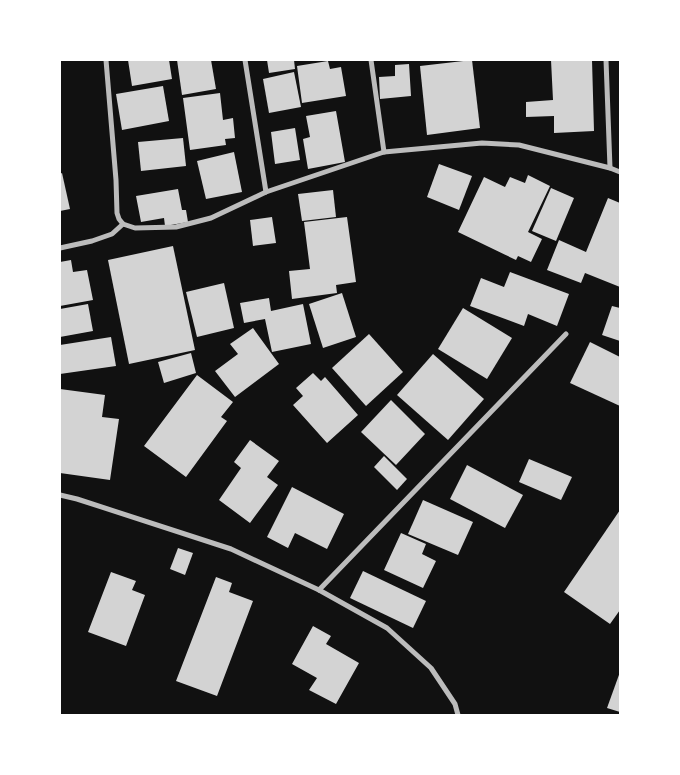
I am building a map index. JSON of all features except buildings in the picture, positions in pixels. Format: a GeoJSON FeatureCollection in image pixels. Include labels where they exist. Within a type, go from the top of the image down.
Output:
{"type":"FeatureCollection","features":[{"type":"Feature","properties":{"kind":"street"},"geometry":{"type":"LineString","coordinates":[[106,60],[117,213],[123,224],[135,228],[176,227],[211,218],[266,192],[384,152],[482,142],[519,145],[620,172]]}},
{"type":"Feature","properties":{"kind":"street"},"geometry":{"type":"LineString","coordinates":[[245,60],[266,192]]}},
{"type":"Feature","properties":{"kind":"street"},"geometry":{"type":"LineString","coordinates":[[371,60],[384,152]]}},
{"type":"Feature","properties":{"kind":"street"},"geometry":{"type":"LineString","coordinates":[[606,60],[610,168]]}},
{"type":"Feature","properties":{"kind":"street"},"geometry":{"type":"LineString","coordinates":[[60,248],[92,241],[112,234],[123,224]]}},
{"type":"Feature","properties":{"kind":"street"},"geometry":{"type":"LineString","coordinates":[[319,590],[566,334]]}},
{"type":"Feature","properties":{"kind":"street"},"geometry":{"type":"LineString","coordinates":[[60,496],[77,499],[231,549],[319,590],[387,628],[416,654],[431,668],[455,704],[458,715]]}}]}
